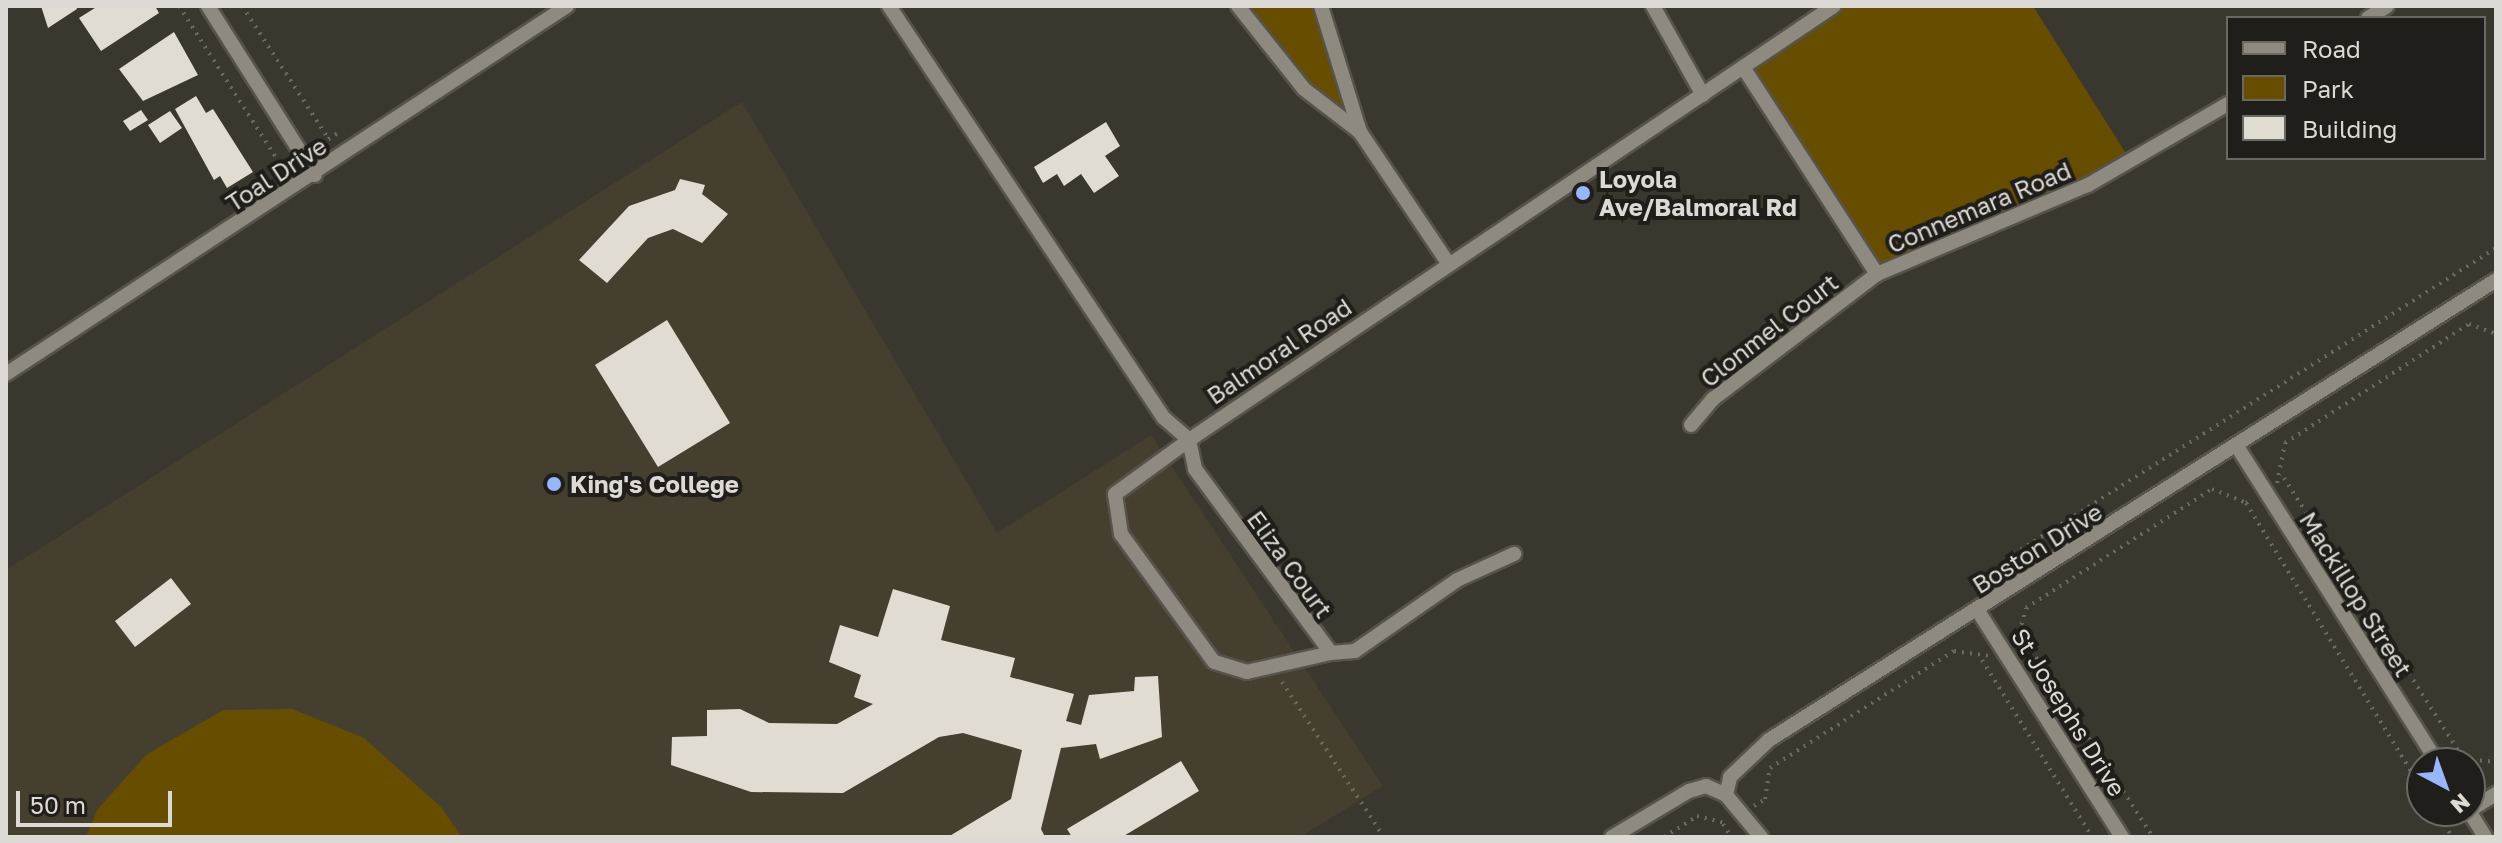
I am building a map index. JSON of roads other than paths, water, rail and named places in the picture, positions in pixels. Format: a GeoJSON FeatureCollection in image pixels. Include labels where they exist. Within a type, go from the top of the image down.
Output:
{"type":"FeatureCollection","features":[{"type":"Feature","properties":{"kind":"street"},"geometry":{"type":"LineString","coordinates":[[208,6],[315,175]]}},
{"type":"Feature","properties":{"kind":"street","name":"Toal Drive"},"geometry":{"type":"LineString","coordinates":[[6,374],[315,175],[567,6]]}},
{"type":"Feature","properties":{"kind":"street"},"geometry":{"type":"LineString","coordinates":[[889,6],[1164,418],[1189,440]]}},
{"type":"Feature","properties":{"kind":"street"},"geometry":{"type":"LineString","coordinates":[[1238,6],[1304,89],[1360,132]]}},
{"type":"Feature","properties":{"kind":"street"},"geometry":{"type":"LineString","coordinates":[[1321,6],[1360,132],[1448,263]]}},
{"type":"Feature","properties":{"kind":"street"},"geometry":{"type":"LineString","coordinates":[[1653,6],[1703,95]]}},
{"type":"Feature","properties":{"kind":"street","name":"Balmoral Road"},"geometry":{"type":"LineString","coordinates":[[1331,653],[1247,672],[1214,662],[1121,534],[1115,494],[1448,263],[1834,6]]}},
{"type":"Feature","properties":{"kind":"street","name":"Connemara Road"},"geometry":{"type":"LineString","coordinates":[[1743,67],[1877,274],[2088,185],[2226,105]]}},
{"type":"Feature","properties":{"kind":"street","name":"Clonmel Court"},"geometry":{"type":"LineString","coordinates":[[1691,425],[1713,399],[1877,274]]}},
{"type":"Feature","properties":{"kind":"street","name":"Boston Drive"},"geometry":{"type":"LineString","coordinates":[[1726,795],[1730,777],[1769,740],[2238,448],[2496,280]]}},
{"type":"Feature","properties":{"kind":"street","name":"Eliza Court"},"geometry":{"type":"LineString","coordinates":[[1189,440],[1195,469],[1331,653],[1355,651],[1457,580],[1514,554]]}},
{"type":"Feature","properties":{"kind":"street","name":"Mackillop Street"},"geometry":{"type":"LineString","coordinates":[[2238,448],[2428,747]]}},
{"type":"Feature","properties":{"kind":"street","name":"St Josephs Drive"},"geometry":{"type":"LineString","coordinates":[[1978,611],[2122,837]]}},
{"type":"Feature","properties":{"kind":"street"},"geometry":{"type":"LineString","coordinates":[[1612,837],[1689,791],[1706,786],[1726,795],[1745,812],[1761,837]]}},
{"type":"Feature","properties":{"kind":"place","name":"Loyola Ave/Balmoral Rd"},"geometry":{"type":"Point","coordinates":[1583,193]}},
{"type":"Feature","properties":{"kind":"place","name":"King's College"},"geometry":{"type":"Point","coordinates":[554,484]}}]}
